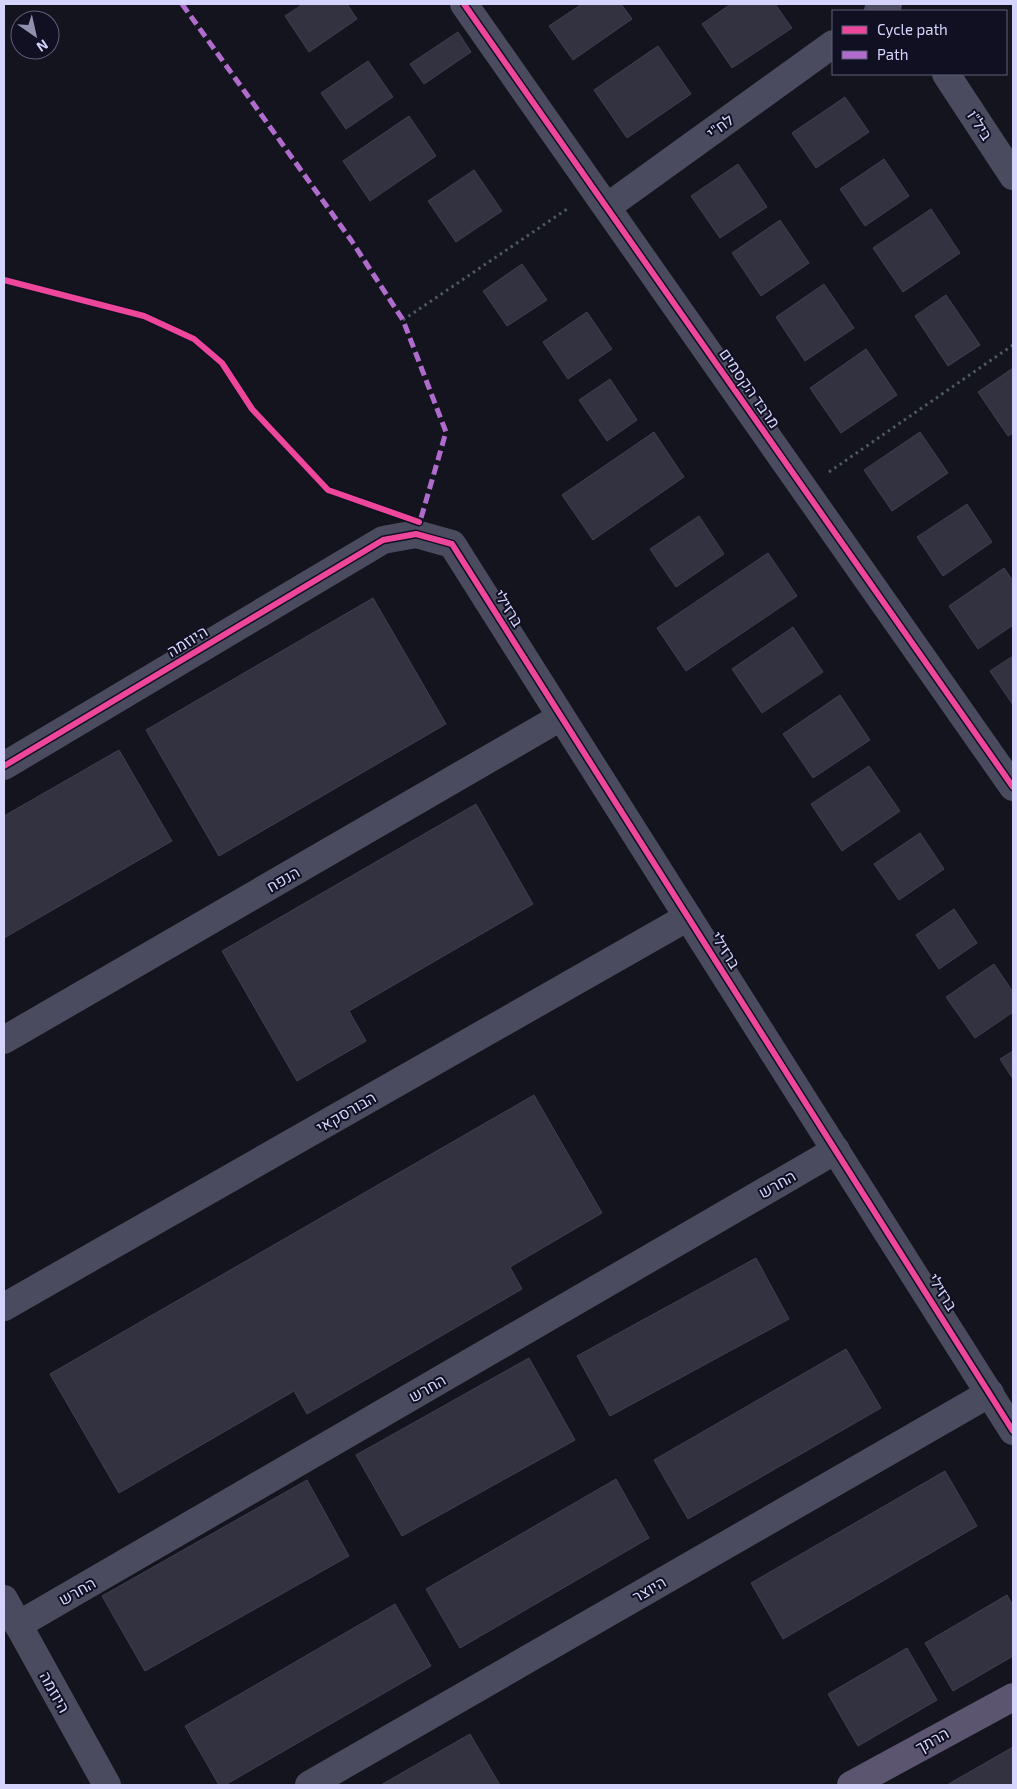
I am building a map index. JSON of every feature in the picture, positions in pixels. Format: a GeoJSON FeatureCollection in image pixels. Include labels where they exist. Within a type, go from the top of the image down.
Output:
{"type":"FeatureCollection","features":[{"type":"Feature","properties":{"kind":"main road","name":"הרתך"},"geometry":{"type":"LineString","coordinates":[[851,1785],[1013,1696]]}},
{"type":"Feature","properties":{"kind":"street","name":"מרבד הקסמים"},"geometry":{"type":"LineString","coordinates":[[464,4],[1013,787]]}},
{"type":"Feature","properties":{"kind":"street","name":"לח\"י"},"geometry":{"type":"LineString","coordinates":[[601,199],[832,45]]}},
{"type":"Feature","properties":{"kind":"street","name":"ביל\"ו"},"geometry":{"type":"LineString","coordinates":[[947,75],[1013,176]]}},
{"type":"Feature","properties":{"kind":"street","name":"ברזילי"},"geometry":{"type":"LineString","coordinates":[[383,540],[416,534],[452,544],[1013,1431]]}},
{"type":"Feature","properties":{"kind":"street","name":"היוזמה"},"geometry":{"type":"LineString","coordinates":[[4,766],[383,540]]}},
{"type":"Feature","properties":{"kind":"street","name":"הנפח"},"geometry":{"type":"LineString","coordinates":[[4,1040],[562,717]]}},
{"type":"Feature","properties":{"kind":"street","name":"הבורסקאי"},"geometry":{"type":"LineString","coordinates":[[4,1307],[688,917]]}},
{"type":"Feature","properties":{"kind":"street","name":"החרש"},"geometry":{"type":"LineString","coordinates":[[18,1625],[836,1150]]}},
{"type":"Feature","properties":{"kind":"street","name":"היוצר"},"geometry":{"type":"LineString","coordinates":[[309,1785],[990,1393]]}},
{"type":"Feature","properties":{"kind":"street","name":"היוזמה"},"geometry":{"type":"LineString","coordinates":[[4,1600],[107,1785]]}},
{"type":"Feature","properties":{"kind":"path"},"geometry":{"type":"LineString","coordinates":[[403,320],[601,199]]}},
{"type":"Feature","properties":{"kind":"path"},"geometry":{"type":"LineString","coordinates":[[804,489],[1013,345]]}},
{"type":"Feature","properties":{"kind":"building"},"geometry":{"type":"Polygon","coordinates":[[[303,4],[347,4],[357,19],[309,52],[285,16],[303,4]]]}},
{"type":"Feature","properties":{"kind":"building"},"geometry":{"type":"Polygon","coordinates":[[[582,4],[621,4],[632,19],[573,60],[549,26],[582,4]]]}},
{"type":"Feature","properties":{"kind":"building"},"geometry":{"type":"Polygon","coordinates":[[[731,4],[775,4],[792,28],[732,68],[702,24],[731,4]]]}},
{"type":"Feature","properties":{"kind":"building"},"geometry":{"type":"Polygon","coordinates":[[[458,32],[471,52],[424,84],[410,64],[458,32]]]}},
{"type":"Feature","properties":{"kind":"building"},"geometry":{"type":"Polygon","coordinates":[[[658,46],[691,94],[627,138],[594,90],[658,46]]]}},
{"type":"Feature","properties":{"kind":"building"},"geometry":{"type":"Polygon","coordinates":[[[368,61],[393,97],[346,129],[321,93],[368,61]]]}},
{"type":"Feature","properties":{"kind":"building"},"geometry":{"type":"Polygon","coordinates":[[[845,97],[869,132],[816,168],[792,133],[845,97]]]}},
{"type":"Feature","properties":{"kind":"building"},"geometry":{"type":"Polygon","coordinates":[[[409,116],[436,156],[370,201],[343,161],[409,116]]]}},
{"type":"Feature","properties":{"kind":"building"},"geometry":{"type":"Polygon","coordinates":[[[884,159],[909,196],[865,226],[840,189],[884,159]]]}},
{"type":"Feature","properties":{"kind":"building"},"geometry":{"type":"Polygon","coordinates":[[[738,164],[767,207],[720,238],[691,196],[738,164]]]}},
{"type":"Feature","properties":{"kind":"building"},"geometry":{"type":"Polygon","coordinates":[[[474,170],[502,211],[456,242],[428,201],[474,170]]]}},
{"type":"Feature","properties":{"kind":"building"},"geometry":{"type":"Polygon","coordinates":[[[931,209],[960,253],[903,292],[873,248],[931,209]]]}},
{"type":"Feature","properties":{"kind":"building"},"geometry":{"type":"Polygon","coordinates":[[[780,220],[809,263],[761,296],[732,253],[780,220]]]}},
{"type":"Feature","properties":{"kind":"building"},"geometry":{"type":"Polygon","coordinates":[[[522,264],[547,300],[507,326],[483,291],[522,264]]]}},
{"type":"Feature","properties":{"kind":"building"},"geometry":{"type":"Polygon","coordinates":[[[824,284],[854,328],[805,361],[776,317],[824,284]]]}},
{"type":"Feature","properties":{"kind":"building"},"geometry":{"type":"Polygon","coordinates":[[[946,295],[980,345],[948,366],[915,316],[946,295]]]}},
{"type":"Feature","properties":{"kind":"building"},"geometry":{"type":"Polygon","coordinates":[[[587,312],[612,349],[568,379],[543,342],[587,312]]]}},
{"type":"Feature","properties":{"kind":"building"},"geometry":{"type":"Polygon","coordinates":[[[866,349],[897,395],[841,433],[810,388],[866,349]]]}},
{"type":"Feature","properties":{"kind":"building"},"geometry":{"type":"Polygon","coordinates":[[[1013,368],[1013,433],[1008,436],[978,392],[1013,368]]]}},
{"type":"Feature","properties":{"kind":"building"},"geometry":{"type":"Polygon","coordinates":[[[610,379],[637,420],[607,441],[579,400],[610,379]]]}},
{"type":"Feature","properties":{"kind":"building"},"geometry":{"type":"Polygon","coordinates":[[[654,432],[684,477],[593,540],[562,495],[654,432]]]}},
{"type":"Feature","properties":{"kind":"building"},"geometry":{"type":"Polygon","coordinates":[[[920,432],[948,473],[892,511],[864,470],[920,432]]]}},
{"type":"Feature","properties":{"kind":"building"},"geometry":{"type":"Polygon","coordinates":[[[967,504],[992,542],[943,576],[917,537],[967,504]]]}},
{"type":"Feature","properties":{"kind":"building"},"geometry":{"type":"Polygon","coordinates":[[[699,516],[724,554],[676,587],[650,549],[699,516]]]}},
{"type":"Feature","properties":{"kind":"building"},"geometry":{"type":"Polygon","coordinates":[[[768,553],[797,596],[686,671],[657,628],[768,553]]]}},
{"type":"Feature","properties":{"kind":"building"},"geometry":{"type":"Polygon","coordinates":[[[1004,568],[1013,581],[1013,625],[978,649],[949,606],[1004,568]]]}},
{"type":"Feature","properties":{"kind":"building"},"geometry":{"type":"Polygon","coordinates":[[[373,598],[446,724],[219,856],[146,730],[373,598]]]}},
{"type":"Feature","properties":{"kind":"building"},"geometry":{"type":"Polygon","coordinates":[[[793,627],[823,672],[762,713],[732,669],[793,627]]]}},
{"type":"Feature","properties":{"kind":"building"},"geometry":{"type":"Polygon","coordinates":[[[1013,656],[1013,705],[990,671],[1013,656]]]}},
{"type":"Feature","properties":{"kind":"building"},"geometry":{"type":"Polygon","coordinates":[[[840,695],[870,740],[813,778],[783,734],[840,695]]]}},
{"type":"Feature","properties":{"kind":"building"},"geometry":{"type":"Polygon","coordinates":[[[119,750],[172,841],[4,938],[4,816],[119,750]]]}},
{"type":"Feature","properties":{"kind":"building"},"geometry":{"type":"Polygon","coordinates":[[[869,766],[900,811],[842,851],[811,804],[869,766]]]}},
{"type":"Feature","properties":{"kind":"building"},"geometry":{"type":"Polygon","coordinates":[[[476,804],[533,904],[349,1011],[366,1041],[297,1081],[222,951],[476,804]]]}},
{"type":"Feature","properties":{"kind":"building"},"geometry":{"type":"Polygon","coordinates":[[[920,833],[944,869],[899,900],[874,864],[920,833]]]}},
{"type":"Feature","properties":{"kind":"building"},"geometry":{"type":"Polygon","coordinates":[[[954,909],[977,943],[939,969],[916,935],[954,909]]]}},
{"type":"Feature","properties":{"kind":"building"},"geometry":{"type":"Polygon","coordinates":[[[994,964],[1013,992],[1013,1012],[975,1038],[946,997],[994,964]]]}},
{"type":"Feature","properties":{"kind":"building"},"geometry":{"type":"Polygon","coordinates":[[[1013,1051],[1013,1079],[1000,1059],[1013,1051]]]}},
{"type":"Feature","properties":{"kind":"building"},"geometry":{"type":"Polygon","coordinates":[[[534,1095],[602,1213],[510,1267],[522,1289],[307,1414],[294,1391],[119,1493],[50,1374],[534,1095]]]}},
{"type":"Feature","properties":{"kind":"building"},"geometry":{"type":"Polygon","coordinates":[[[756,1258],[789,1319],[610,1416],[577,1356],[756,1258]]]}},
{"type":"Feature","properties":{"kind":"building"},"geometry":{"type":"Polygon","coordinates":[[[846,1349],[881,1408],[688,1519],[654,1460],[846,1349]]]}},
{"type":"Feature","properties":{"kind":"building"},"geometry":{"type":"Polygon","coordinates":[[[529,1358],[575,1440],[402,1536],[356,1455],[529,1358]]]}},
{"type":"Feature","properties":{"kind":"building"},"geometry":{"type":"Polygon","coordinates":[[[945,1471],[977,1526],[783,1639],[751,1583],[945,1471]]]}},
{"type":"Feature","properties":{"kind":"building"},"geometry":{"type":"Polygon","coordinates":[[[616,1479],[649,1538],[460,1648],[426,1589],[616,1479]]]}},
{"type":"Feature","properties":{"kind":"building"},"geometry":{"type":"Polygon","coordinates":[[[307,1480],[349,1556],[145,1671],[102,1596],[307,1480]]]}},
{"type":"Feature","properties":{"kind":"building"},"geometry":{"type":"Polygon","coordinates":[[[1007,1595],[1013,1606],[1013,1656],[953,1691],[925,1643],[1007,1595]]]}},
{"type":"Feature","properties":{"kind":"building"},"geometry":{"type":"Polygon","coordinates":[[[395,1604],[431,1666],[225,1785],[219,1785],[185,1726],[395,1604]]]}},
{"type":"Feature","properties":{"kind":"building"},"geometry":{"type":"Polygon","coordinates":[[[907,1648],[937,1700],[858,1746],[828,1694],[907,1648]]]}},
{"type":"Feature","properties":{"kind":"building"},"geometry":{"type":"Polygon","coordinates":[[[470,1734],[500,1785],[381,1785],[470,1734]]]}},
{"type":"Feature","properties":{"kind":"building"},"geometry":{"type":"Polygon","coordinates":[[[1013,1747],[1013,1785],[947,1785],[1013,1747]]]}},
{"type":"Feature","properties":{"kind":"marked path"},"geometry":{"type":"LineString","coordinates":[[182,4],[351,240],[403,320],[446,432],[419,525]]}},
{"type":"Feature","properties":{"kind":"cycle path"},"geometry":{"type":"LineString","coordinates":[[464,4],[1013,787]]}},
{"type":"Feature","properties":{"kind":"cycle path"},"geometry":{"type":"LineString","coordinates":[[4,280],[144,316],[194,339],[222,363],[252,409],[328,490],[419,522]]}},
{"type":"Feature","properties":{"kind":"cycle path"},"geometry":{"type":"LineString","coordinates":[[4,766],[383,540],[416,534],[452,544],[1013,1431]]}}]}
